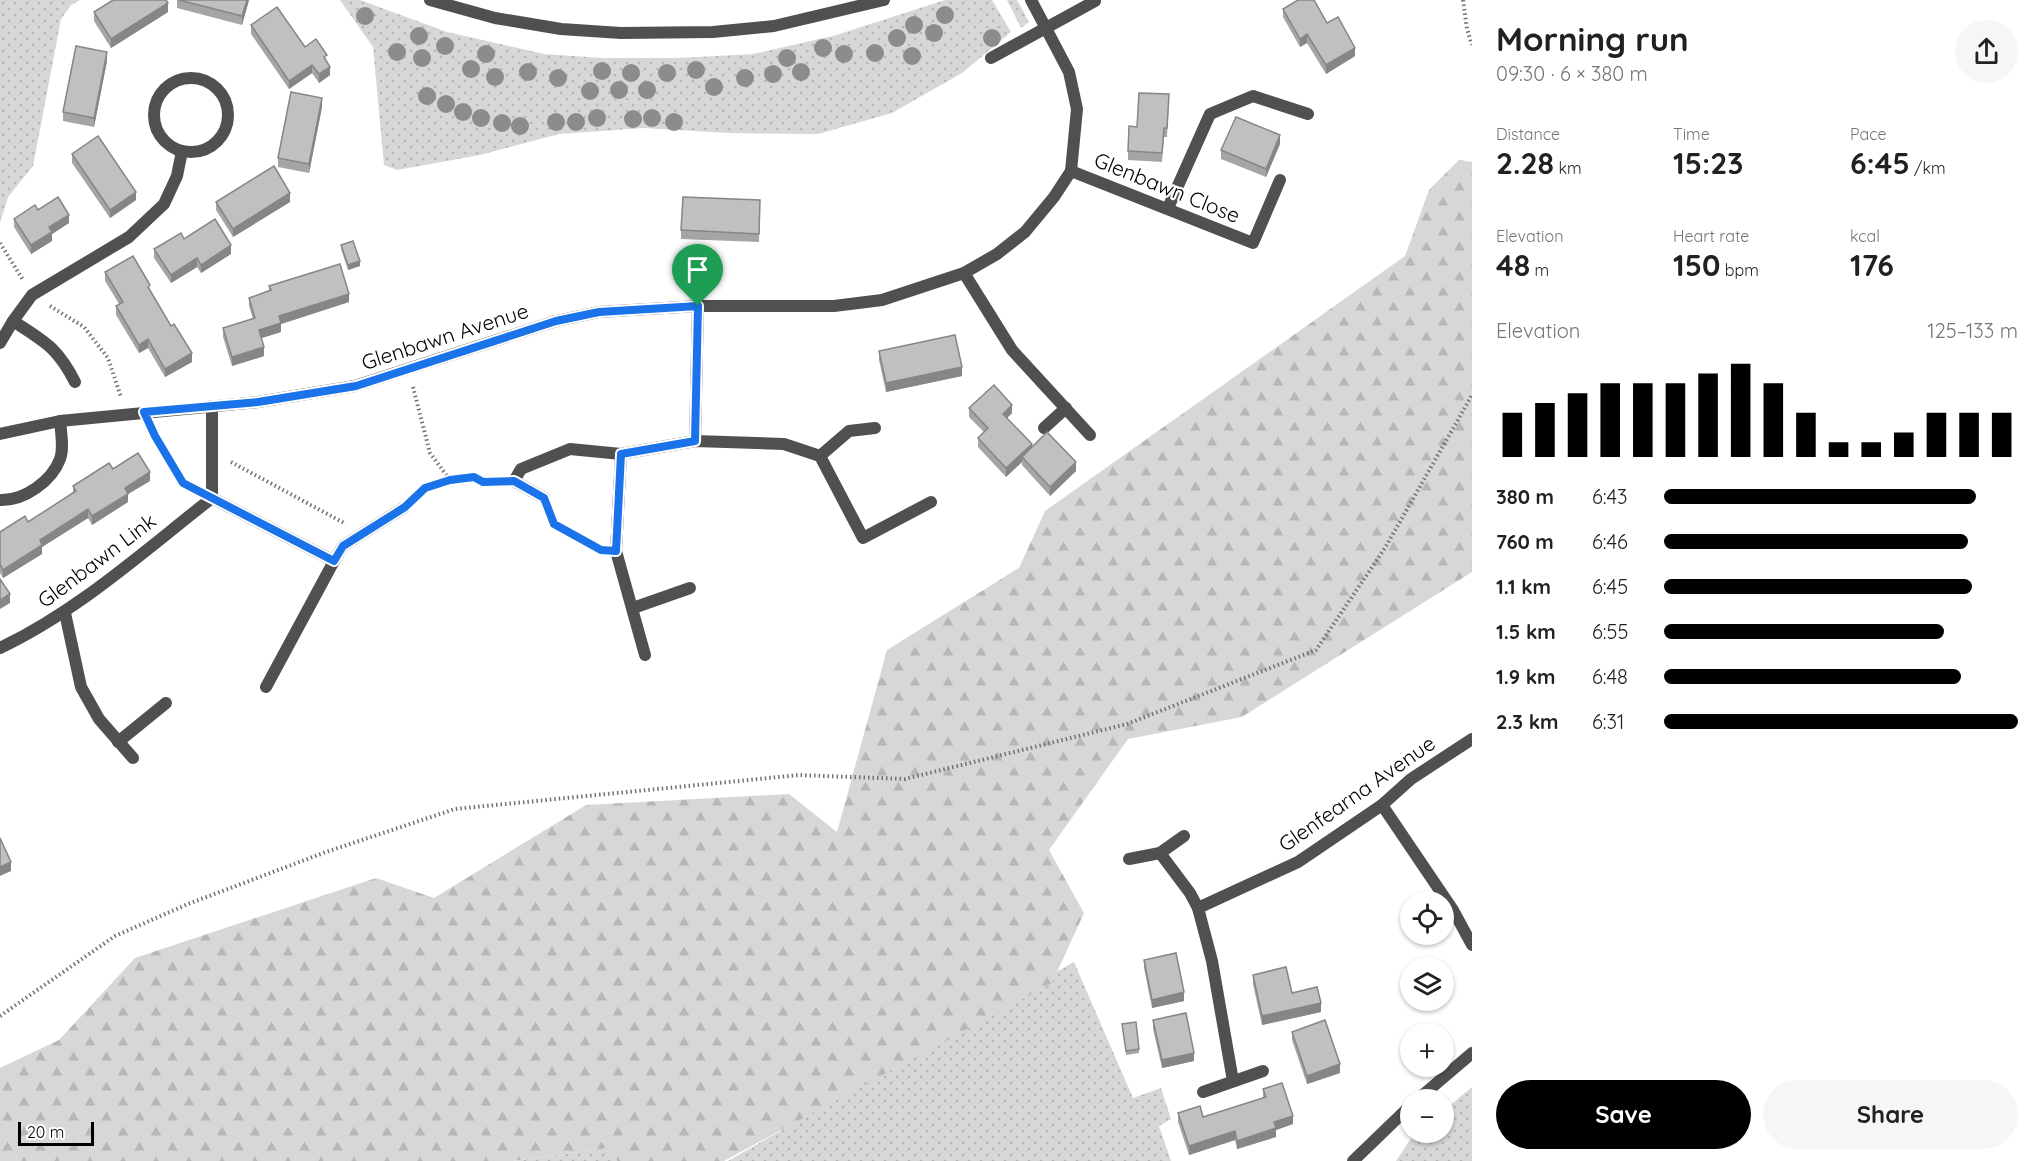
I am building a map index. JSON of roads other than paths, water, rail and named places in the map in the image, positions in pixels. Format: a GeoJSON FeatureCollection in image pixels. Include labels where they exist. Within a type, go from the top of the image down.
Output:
{"type":"FeatureCollection","features":[{"type":"Feature","properties":{"kind":"street"},"geometry":{"type":"LineString","coordinates":[[430,0],[506,20],[561,29],[621,33],[713,33],[774,26],[884,0]]}},
{"type":"Feature","properties":{"kind":"street","name":"Glenbawn Avenue"},"geometry":{"type":"LineString","coordinates":[[0,434],[60,421],[258,402],[356,386],[556,321],[599,312],[698,306],[834,306],[882,300],[964,273],[997,254],[1025,232],[1054,197],[1071,171],[1077,109],[1069,72],[1031,0]]}},
{"type":"Feature","properties":{"kind":"street"},"geometry":{"type":"LineString","coordinates":[[991,58],[1095,1]]}},
{"type":"Feature","properties":{"kind":"street"},"geometry":{"type":"LineString","coordinates":[[192,78],[214,87],[222,96],[227,108],[225,126],[216,142],[206,149],[195,152],[182,151],[171,147],[162,139],[156,128],[154,117],[160,94],[169,85],[192,78]]}},
{"type":"Feature","properties":{"kind":"street"},"geometry":{"type":"LineString","coordinates":[[1168,208],[1210,114],[1253,96],[1308,114]]}},
{"type":"Feature","properties":{"kind":"street"},"geometry":{"type":"LineString","coordinates":[[0,343],[32,295],[129,237],[164,204],[177,176],[182,151]]}},
{"type":"Feature","properties":{"kind":"street","name":"Glenbawn Close"},"geometry":{"type":"LineString","coordinates":[[1071,171],[1253,243],[1280,180]]}},
{"type":"Feature","properties":{"kind":"street"},"geometry":{"type":"LineString","coordinates":[[964,273],[1012,350],[1090,435]]}},
{"type":"Feature","properties":{"kind":"street"},"geometry":{"type":"LineString","coordinates":[[695,441],[698,306]]}},
{"type":"Feature","properties":{"kind":"street"},"geometry":{"type":"LineString","coordinates":[[13,321],[49,344],[64,360],[75,382]]}},
{"type":"Feature","properties":{"kind":"street"},"geometry":{"type":"LineString","coordinates":[[212,406],[212,498],[334,561]]}},
{"type":"Feature","properties":{"kind":"street"},"geometry":{"type":"LineString","coordinates":[[1044,428],[1066,408]]}},
{"type":"Feature","properties":{"kind":"street"},"geometry":{"type":"LineString","coordinates":[[0,500],[8,501],[30,492],[53,474],[61,457],[60,421]]}},
{"type":"Feature","properties":{"kind":"street"},"geometry":{"type":"LineString","coordinates":[[820,456],[849,431],[875,429]]}},
{"type":"Feature","properties":{"kind":"street"},"geometry":{"type":"LineString","coordinates":[[544,498],[514,481],[521,469],[570,449],[621,454],[695,441],[784,444],[820,456],[863,538],[931,502]]}},
{"type":"Feature","properties":{"kind":"street"},"geometry":{"type":"LineString","coordinates":[[621,454],[616,551],[645,655]]}},
{"type":"Feature","properties":{"kind":"street","name":"Glenbawn Link"},"geometry":{"type":"LineString","coordinates":[[0,648],[65,613],[212,498]]}},
{"type":"Feature","properties":{"kind":"street"},"geometry":{"type":"LineString","coordinates":[[266,687],[343,546],[405,507]]}},
{"type":"Feature","properties":{"kind":"street"},"geometry":{"type":"LineString","coordinates":[[633,608],[690,588]]}},
{"type":"Feature","properties":{"kind":"street"},"geometry":{"type":"LineString","coordinates":[[65,613],[81,687],[99,719],[133,758]]}},
{"type":"Feature","properties":{"kind":"street"},"geometry":{"type":"LineString","coordinates":[[118,742],[166,703]]}},
{"type":"Feature","properties":{"kind":"street","name":"Glenfearna Avenue"},"geometry":{"type":"LineString","coordinates":[[1198,908],[1298,862],[1382,805],[1411,779],[1472,739]]}},
{"type":"Feature","properties":{"kind":"street"},"geometry":{"type":"LineString","coordinates":[[1382,805],[1453,910],[1472,945]]}},
{"type":"Feature","properties":{"kind":"street"},"geometry":{"type":"LineString","coordinates":[[1129,859],[1160,853],[1184,836]]}},
{"type":"Feature","properties":{"kind":"street"},"geometry":{"type":"LineString","coordinates":[[1160,853],[1190,893],[1198,908],[1212,961],[1233,1081]]}},
{"type":"Feature","properties":{"kind":"street"},"geometry":{"type":"LineString","coordinates":[[1430,1089],[1472,1053]]}},
{"type":"Feature","properties":{"kind":"street"},"geometry":{"type":"LineString","coordinates":[[1203,1092],[1263,1071]]}},
{"type":"Feature","properties":{"kind":"street"},"geometry":{"type":"LineString","coordinates":[[1353,1161],[1400,1116]]}}]}
